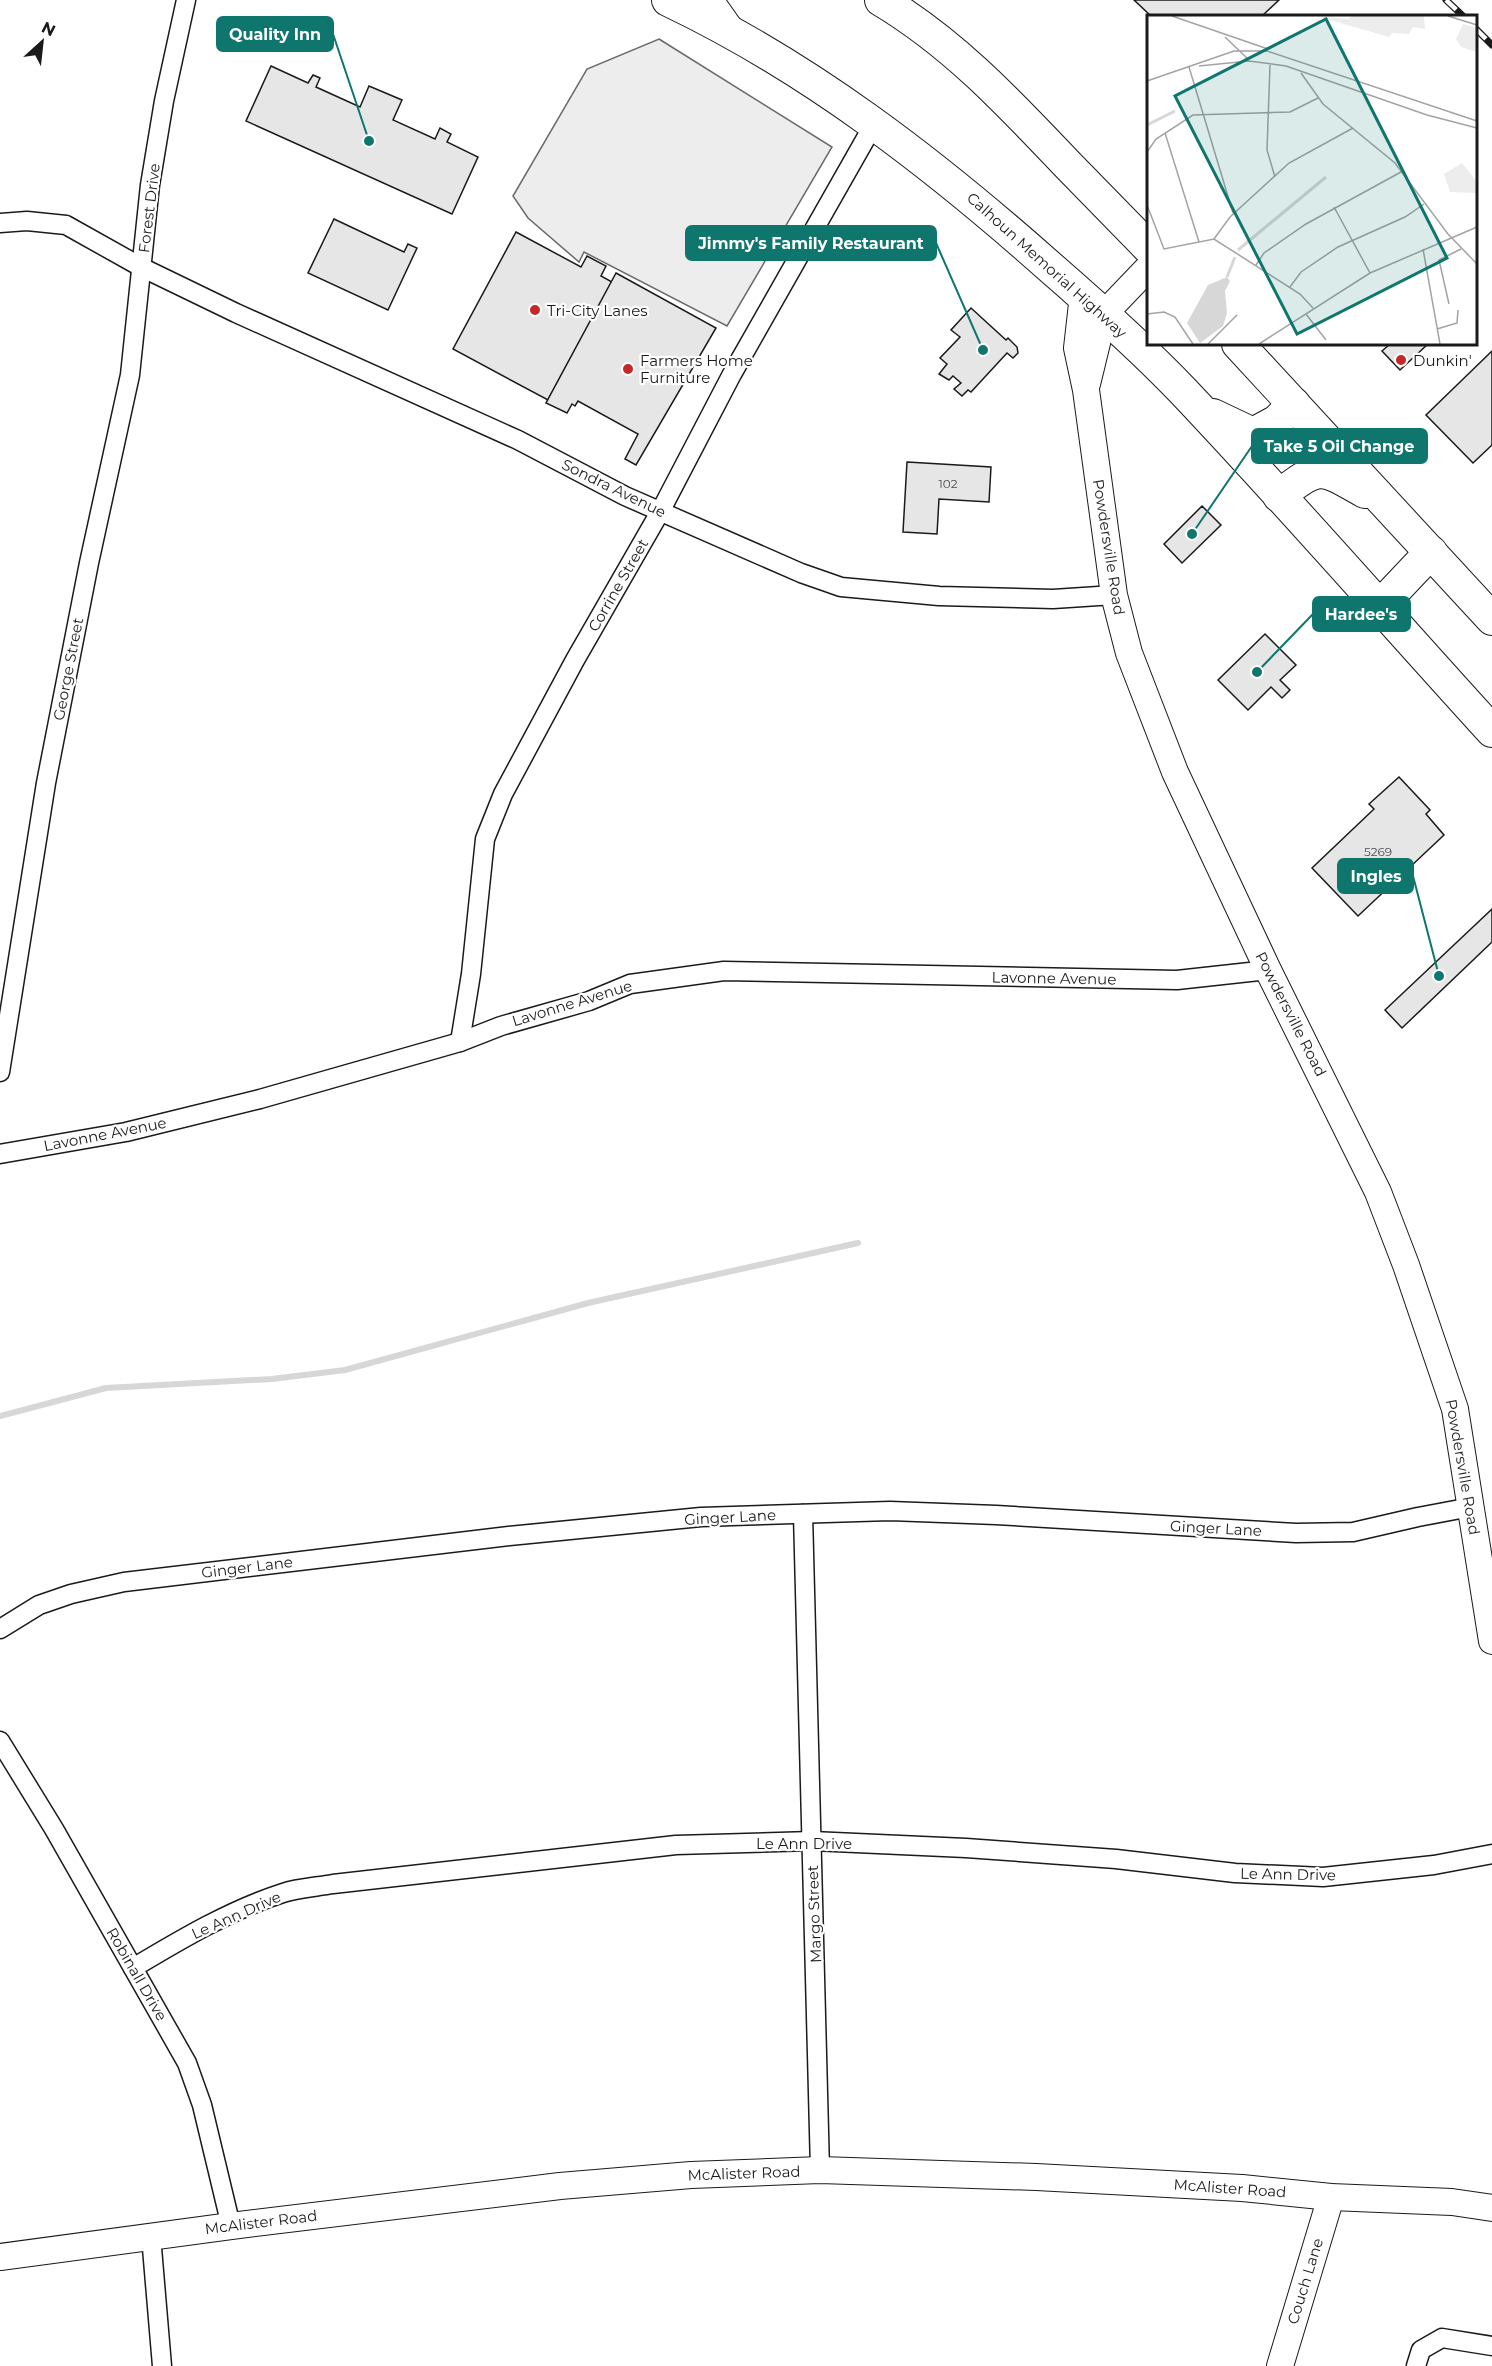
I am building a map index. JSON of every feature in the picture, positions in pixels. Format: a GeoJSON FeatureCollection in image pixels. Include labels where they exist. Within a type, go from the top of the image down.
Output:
{"type":"FeatureCollection","features":[{"type":"Feature","properties":{"kind":"highway","name":"Calhoun Memorial Highway"},"geometry":{"type":"LineString","coordinates":[[668,0],[735,34],[802,75],[874,124],[986,210],[1093,304],[1198,407],[1492,731]]}},
{"type":"Feature","properties":{"kind":"highway"},"geometry":{"type":"LineString","coordinates":[[881,0],[967,62],[1002,95],[1147,245]]}},
{"type":"Feature","properties":{"kind":"highway"},"geometry":{"type":"LineString","coordinates":[[1239,345],[1492,619]]}},
{"type":"Feature","properties":{"kind":"highway"},"geometry":{"type":"LineString","coordinates":[[1198,407],[1253,434],[1276,421],[1294,404]]}},
{"type":"Feature","properties":{"kind":"highway"},"geometry":{"type":"LineString","coordinates":[[1279,496],[1303,477],[1317,471],[1329,472],[1389,506]]}},
{"type":"Feature","properties":{"kind":"highway"},"geometry":{"type":"LineString","coordinates":[[1379,607],[1431,552]]}},
{"type":"Feature","properties":{"kind":"street","name":"Forest Drive"},"geometry":{"type":"LineString","coordinates":[[0,223],[27,221],[66,225],[141,267],[150,185],[164,101],[186,0]]}},
{"type":"Feature","properties":{"kind":"street"},"geometry":{"type":"LineString","coordinates":[[710,0],[735,34]]}},
{"type":"Feature","properties":{"kind":"street"},"geometry":{"type":"LineString","coordinates":[[908,0],[967,62]]}},
{"type":"Feature","properties":{"kind":"street","name":"Corrine Street"},"geometry":{"type":"LineString","coordinates":[[460,1042],[471,974],[485,839],[503,794],[575,660],[660,512],[732,374],[874,124]]}},
{"type":"Feature","properties":{"kind":"street","name":"Sondra Avenue"},"geometry":{"type":"LineString","coordinates":[[141,267],[236,313],[518,440],[625,496],[801,573],[841,587],[939,596],[1053,599],[1114,595]]}},
{"type":"Feature","properties":{"kind":"street","name":"George Street"},"geometry":{"type":"LineString","coordinates":[[0,1072],[46,783],[89,563],[130,375],[141,267]]}},
{"type":"Feature","properties":{"kind":"street"},"geometry":{"type":"LineString","coordinates":[[1093,304],[1147,269]]}},
{"type":"Feature","properties":{"kind":"street","name":"Powdersville Road"},"geometry":{"type":"LineString","coordinates":[[1093,304],[1077,348],[1086,390],[1114,595],[1129,653],[1175,772],[1268,970],[1378,1192],[1406,1265],[1455,1409],[1492,1641]]}},
{"type":"Feature","properties":{"kind":"street","name":"Lavonne Avenue"},"geometry":{"type":"LineString","coordinates":[[0,1154],[137,1130],[260,1099],[460,1042],[501,1026],[589,1001],[630,984],[724,971],[1177,980],[1268,970]]}},
{"type":"Feature","properties":{"kind":"street","name":"Ginger Lane"},"geometry":{"type":"LineString","coordinates":[[0,1629],[39,1605],[71,1594],[140,1580],[509,1536],[701,1517],[890,1511],[1296,1533],[1353,1532],[1471,1507]]}},
{"type":"Feature","properties":{"kind":"street","name":"Margo Street"},"geometry":{"type":"LineString","coordinates":[[803,1514],[820,2170]]}},
{"type":"Feature","properties":{"kind":"street","name":"Robinall Drive"},"geometry":{"type":"LineString","coordinates":[[0,1741],[54,1829],[187,2063],[202,2105],[231,2226]]}},
{"type":"Feature","properties":{"kind":"street","name":"Le Ann Drive"},"geometry":{"type":"LineString","coordinates":[[133,1968],[171,1945],[227,1917],[284,1893],[333,1884],[676,1845],[812,1841],[966,1848],[1116,1859],[1235,1873],[1323,1877],[1434,1865],[1492,1854]]}},
{"type":"Feature","properties":{"kind":"street","name":"McAlister Road"},"geometry":{"type":"LineString","coordinates":[[0,2257],[151,2236],[560,2186],[691,2175],[820,2170],[1242,2187],[1331,2197],[1452,2202],[1492,2208]]}},
{"type":"Feature","properties":{"kind":"street","name":"Couch Lane"},"geometry":{"type":"LineString","coordinates":[[1280,2366],[1331,2197]]}},
{"type":"Feature","properties":{"kind":"street"},"geometry":{"type":"LineString","coordinates":[[151,2236],[162,2366]]}},
{"type":"Feature","properties":{"kind":"street"},"geometry":{"type":"LineString","coordinates":[[1416,2366],[1421,2350],[1442,2338],[1492,2346]]}},
{"type":"Feature","properties":{"kind":"shaded area"},"geometry":{"type":"Polygon","coordinates":[[[659,39],[832,147],[727,326],[584,252],[579,262],[528,218],[513,196],[587,69],[659,39]]]}},
{"type":"Feature","properties":{"kind":"building"},"geometry":{"type":"Polygon","coordinates":[[[1134,0],[1279,0],[1263,15],[1150,15],[1134,0]]]}},
{"type":"Feature","properties":{"kind":"building"},"geometry":{"type":"Polygon","coordinates":[[[271,66],[308,83],[313,75],[320,78],[316,87],[360,107],[369,86],[402,100],[393,120],[435,139],[440,128],[451,134],[447,142],[478,157],[452,214],[246,121],[271,66]]]}},
{"type":"Feature","properties":{"kind":"building"},"geometry":{"type":"Polygon","coordinates":[[[334,219],[404,252],[408,244],[417,248],[388,310],[308,273],[334,219]]]}},
{"type":"Feature","properties":{"kind":"building","name":"Tri-City Lanes"},"geometry":{"type":"Polygon","coordinates":[[[516,232],[581,267],[587,256],[606,266],[601,276],[612,282],[548,400],[453,349],[516,232]]]}},
{"type":"Feature","properties":{"kind":"building","name":"Farmers Home Furniture"},"geometry":{"type":"Polygon","coordinates":[[[616,273],[716,328],[636,465],[625,459],[638,434],[578,401],[575,406],[572,404],[567,413],[546,403],[616,273]]]}},
{"type":"Feature","properties":{"kind":"building"},"geometry":{"type":"Polygon","coordinates":[[[971,308],[1006,340],[1008,338],[1017,347],[1018,353],[1013,358],[1007,353],[971,392],[968,390],[962,396],[954,389],[961,383],[953,376],[949,380],[939,374],[947,364],[940,358],[960,337],[951,330],[971,308]]]}},
{"type":"Feature","properties":{"kind":"building","name":"Dunkin'"},"geometry":{"type":"Polygon","coordinates":[[[1389,345],[1427,345],[1400,370],[1382,351],[1389,345]]]}},
{"type":"Feature","properties":{"kind":"building"},"geometry":{"type":"Polygon","coordinates":[[[1492,351],[1492,445],[1473,463],[1426,415],[1492,351]]]}},
{"type":"Feature","properties":{"kind":"building"},"geometry":{"type":"Polygon","coordinates":[[[907,462],[991,467],[989,502],[939,499],[937,534],[903,532],[907,462]]]}},
{"type":"Feature","properties":{"kind":"building"},"geometry":{"type":"Polygon","coordinates":[[[1202,506],[1221,525],[1182,563],[1164,544],[1202,506]]]}},
{"type":"Feature","properties":{"kind":"building"},"geometry":{"type":"Polygon","coordinates":[[[1265,634],[1296,665],[1280,680],[1290,690],[1282,698],[1271,687],[1248,710],[1218,680],[1265,634]]]}},
{"type":"Feature","properties":{"kind":"building"},"geometry":{"type":"Polygon","coordinates":[[[1399,777],[1430,810],[1426,814],[1444,835],[1358,916],[1312,868],[1374,809],[1369,804],[1399,777]]]}},
{"type":"Feature","properties":{"kind":"building"},"geometry":{"type":"Polygon","coordinates":[[[1492,909],[1492,942],[1402,1028],[1385,1010],[1492,909]]]}},
{"type":"Feature","properties":{"kind":"waterway"},"geometry":{"type":"LineString","coordinates":[[0,1416],[106,1388],[272,1379],[345,1370],[588,1303],[858,1243]]}},
{"type":"Feature","properties":{"kind":"railway"},"geometry":{"type":"LineString","coordinates":[[1446,0],[1462,15]]}},
{"type":"Feature","properties":{"kind":"railway"},"geometry":{"type":"LineString","coordinates":[[1477,30],[1492,45]]}},
{"type":"Feature","properties":{"kind":"place","name":"Quality Inn"},"geometry":{"type":"Point","coordinates":[369,141]}},
{"type":"Feature","properties":{"kind":"place","name":"Tri-City Lanes"},"geometry":{"type":"Point","coordinates":[535,310]}},
{"type":"Feature","properties":{"kind":"place","name":"Jimmy's Family Restaurant"},"geometry":{"type":"Point","coordinates":[983,350]}},
{"type":"Feature","properties":{"kind":"place","name":"Dunkin'"},"geometry":{"type":"Point","coordinates":[1401,360]}},
{"type":"Feature","properties":{"kind":"place","name":"Farmers Home Furniture"},"geometry":{"type":"Point","coordinates":[628,369]}},
{"type":"Feature","properties":{"kind":"place","name":"Take 5 Oil Change"},"geometry":{"type":"Point","coordinates":[1192,534]}},
{"type":"Feature","properties":{"kind":"place","name":"Hardee's"},"geometry":{"type":"Point","coordinates":[1257,672]}},
{"type":"Feature","properties":{"kind":"place","name":"Ingles"},"geometry":{"type":"Point","coordinates":[1439,976]}}]}
